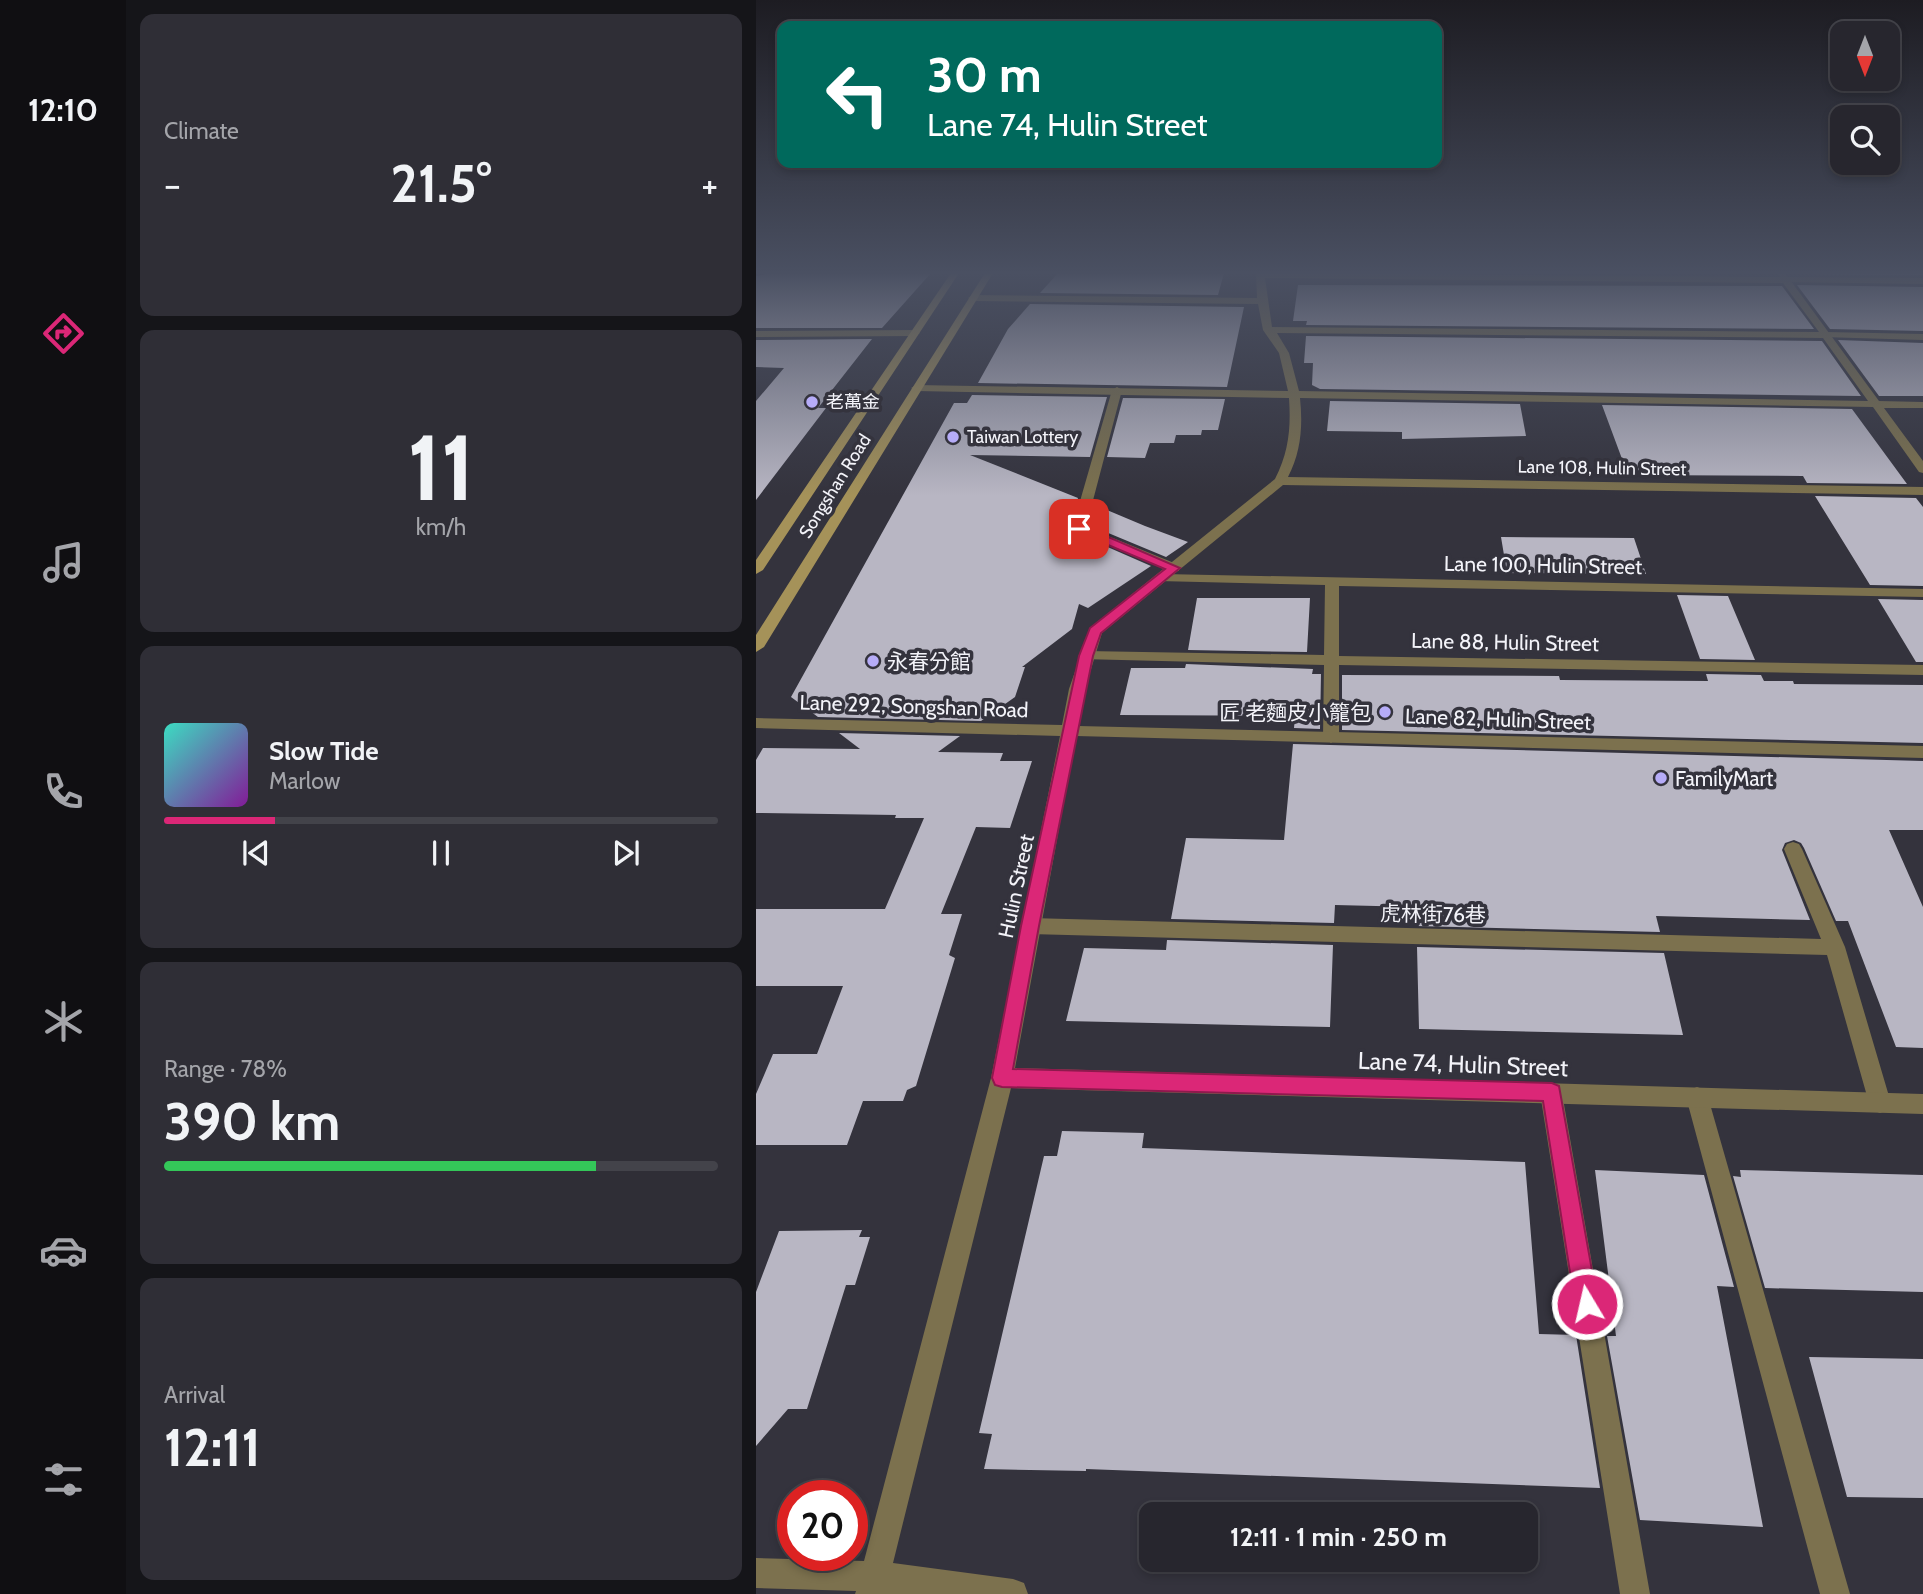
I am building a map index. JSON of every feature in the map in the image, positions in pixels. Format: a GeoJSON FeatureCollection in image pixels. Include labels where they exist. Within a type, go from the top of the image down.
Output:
{"type":"FeatureCollection","features":[{"type":"Feature","properties":{"kind":"main road","name":"Songshan Road"},"geometry":{"type":"LineString","coordinates":[[756,570],[905,347]]}},
{"type":"Feature","properties":{"kind":"main road","name":"Songshan Road"},"geometry":{"type":"LineString","coordinates":[[756,647],[942,347]]}},
{"type":"Feature","properties":{"kind":"street","name":"Hulin Street"},"geometry":{"type":"LineString","coordinates":[[872,1585],[1002,1078],[1030,926],[1086,656],[1095,631],[1280,481],[1292,454],[1295,396],[1282,347]]}},
{"type":"Feature","properties":{"kind":"street"},"geometry":{"type":"LineString","coordinates":[[1835,347],[1923,469]]}},
{"type":"Feature","properties":{"kind":"street"},"geometry":{"type":"LineString","coordinates":[[916,388],[1923,405]]}},
{"type":"Feature","properties":{"kind":"street"},"geometry":{"type":"LineString","coordinates":[[1117,390],[1079,529],[1168,573]]}},
{"type":"Feature","properties":{"kind":"street","name":"Lane 108, Hulin Street"},"geometry":{"type":"LineString","coordinates":[[1280,481],[1923,491]]}},
{"type":"Feature","properties":{"kind":"street","name":"Lane 100, Hulin Street"},"geometry":{"type":"LineString","coordinates":[[1168,573],[1332,582],[1923,593]]}},
{"type":"Feature","properties":{"kind":"street"},"geometry":{"type":"LineString","coordinates":[[1331,737],[1332,582]]}},
{"type":"Feature","properties":{"kind":"street","name":"Lane 88, Hulin Street"},"geometry":{"type":"LineString","coordinates":[[1086,656],[1923,670]]}},
{"type":"Feature","properties":{"kind":"street","name":"Lane 292, Songshan Road"},"geometry":{"type":"LineString","coordinates":[[756,723],[1071,732]]}},
{"type":"Feature","properties":{"kind":"street","name":"Lane 82, Hulin Street"},"geometry":{"type":"LineString","coordinates":[[1071,732],[1923,752]]}},
{"type":"Feature","properties":{"kind":"street"},"geometry":{"type":"LineString","coordinates":[[1793,849],[1835,947],[1880,1103]]}},
{"type":"Feature","properties":{"kind":"street","name":"虎林街76巷"},"geometry":{"type":"LineString","coordinates":[[1030,926],[1835,947]]}},
{"type":"Feature","properties":{"kind":"street","name":"Lane 74, Hulin Street"},"geometry":{"type":"LineString","coordinates":[[1002,1078],[1923,1104]]}},
{"type":"Feature","properties":{"kind":"street"},"geometry":{"type":"LineString","coordinates":[[1552,1093],[1635,1594]]}},
{"type":"Feature","properties":{"kind":"street"},"geometry":{"type":"LineString","coordinates":[[1697,1097],[1835,1594]]}},
{"type":"Feature","properties":{"kind":"street"},"geometry":{"type":"LineString","coordinates":[[756,1573],[872,1585],[1013,1594]]}},
{"type":"Feature","properties":{"kind":"building"},"geometry":{"type":"Polygon","coordinates":[[[756,347],[865,347],[818,408],[826,408],[756,500],[756,401],[784,368],[756,367],[756,347]]]}},
{"type":"Feature","properties":{"kind":"building"},"geometry":{"type":"Polygon","coordinates":[[[998,347],[1235,347],[1227,387],[978,383],[998,347]]]}},
{"type":"Feature","properties":{"kind":"building"},"geometry":{"type":"Polygon","coordinates":[[[1305,347],[1827,347],[1861,396],[1320,389],[1312,385],[1313,363],[1304,363],[1305,347]]]}},
{"type":"Feature","properties":{"kind":"building"},"geometry":{"type":"Polygon","coordinates":[[[1843,347],[1923,347],[1923,396],[1879,396],[1843,347]]]}},
{"type":"Feature","properties":{"kind":"building"},"geometry":{"type":"Polygon","coordinates":[[[972,395],[1107,397],[1090,457],[970,455],[1078,498],[1069,528],[1071,531],[1151,566],[1088,608],[1079,604],[1072,629],[1022,667],[1025,667],[1015,697],[981,721],[818,717],[791,697],[954,403],[967,403],[972,395]]]}},
{"type":"Feature","properties":{"kind":"building"},"geometry":{"type":"Polygon","coordinates":[[[1123,398],[1225,399],[1218,430],[1202,430],[1201,435],[1176,435],[1174,443],[1150,443],[1145,458],[1107,457],[1123,398]]]}},
{"type":"Feature","properties":{"kind":"building"},"geometry":{"type":"Polygon","coordinates":[[[1330,401],[1520,404],[1526,436],[1402,439],[1402,432],[1327,431],[1330,401]]]}},
{"type":"Feature","properties":{"kind":"building"},"geometry":{"type":"Polygon","coordinates":[[[1602,405],[1852,409],[1907,484],[1807,483],[1803,476],[1628,475],[1602,405]]]}},
{"type":"Feature","properties":{"kind":"building"},"geometry":{"type":"Polygon","coordinates":[[[1815,496],[1916,498],[1923,507],[1923,586],[1870,585],[1815,496]]]}},
{"type":"Feature","properties":{"kind":"building"},"geometry":{"type":"Polygon","coordinates":[[[1095,505],[1188,542],[1166,557],[1089,525],[1095,505]]]}},
{"type":"Feature","properties":{"kind":"building"},"geometry":{"type":"Polygon","coordinates":[[[1501,537],[1634,538],[1646,574],[1507,573],[1501,537]]]}},
{"type":"Feature","properties":{"kind":"building"},"geometry":{"type":"Polygon","coordinates":[[[1677,595],[1728,596],[1755,660],[1700,659],[1677,595]]]}},
{"type":"Feature","properties":{"kind":"building"},"geometry":{"type":"Polygon","coordinates":[[[1197,598],[1310,598],[1307,652],[1188,650],[1197,598]]]}},
{"type":"Feature","properties":{"kind":"building"},"geometry":{"type":"Polygon","coordinates":[[[1878,599],[1923,600],[1923,662],[1916,662],[1878,599]]]}},
{"type":"Feature","properties":{"kind":"building"},"geometry":{"type":"Polygon","coordinates":[[[1186,664],[1313,669],[1312,674],[1321,674],[1320,729],[1294,728],[1295,716],[1120,715],[1131,668],[1185,668],[1186,664]]]}},
{"type":"Feature","properties":{"kind":"building"},"geometry":{"type":"Polygon","coordinates":[[[1706,674],[1761,675],[1764,681],[1793,681],[1794,684],[1923,685],[1923,743],[1342,730],[1342,675],[1559,676],[1560,680],[1708,681],[1706,674]]]}},
{"type":"Feature","properties":{"kind":"building"},"geometry":{"type":"Polygon","coordinates":[[[839,733],[960,736],[938,752],[1003,753],[1000,761],[1032,761],[1010,828],[976,827],[941,914],[962,914],[949,955],[955,958],[916,1086],[907,1090],[903,1101],[863,1101],[847,1145],[756,1145],[756,1094],[773,1054],[817,1054],[843,986],[756,986],[756,909],[885,909],[924,818],[895,818],[896,815],[756,813],[756,760],[763,748],[860,749],[839,733]]]}},
{"type":"Feature","properties":{"kind":"building"},"geometry":{"type":"Polygon","coordinates":[[[1293,744],[1923,761],[1923,830],[1889,830],[1923,907],[1923,1048],[1896,1047],[1848,921],[1836,921],[1804,848],[1794,840],[1785,843],[1782,850],[1810,920],[1656,916],[1660,932],[1417,926],[1417,907],[1335,905],[1334,923],[1171,919],[1186,838],[1284,840],[1293,744]]]}},
{"type":"Feature","properties":{"kind":"building"},"geometry":{"type":"Polygon","coordinates":[[[1167,940],[1333,945],[1330,1027],[1066,1021],[1084,948],[1166,950],[1167,940]]]}},
{"type":"Feature","properties":{"kind":"building"},"geometry":{"type":"Polygon","coordinates":[[[1417,947],[1664,953],[1683,1035],[1419,1029],[1417,947]]]}},
{"type":"Feature","properties":{"kind":"building"},"geometry":{"type":"Polygon","coordinates":[[[1062,1131],[1144,1133],[1142,1148],[1525,1162],[1539,1334],[1576,1335],[1600,1488],[1086,1469],[984,1469],[992,1434],[979,1433],[1044,1156],[1057,1156],[1062,1131]]]}},
{"type":"Feature","properties":{"kind":"building"},"geometry":{"type":"Polygon","coordinates":[[[1595,1170],[1704,1175],[1734,1287],[1717,1286],[1763,1527],[1640,1520],[1607,1336],[1616,1336],[1595,1170]]]}},
{"type":"Feature","properties":{"kind":"building"},"geometry":{"type":"Polygon","coordinates":[[[1740,1170],[1923,1175],[1923,1292],[1765,1288],[1733,1176],[1741,1177],[1740,1170]]]}},
{"type":"Feature","properties":{"kind":"building"},"geometry":{"type":"Polygon","coordinates":[[[862,1230],[859,1237],[870,1237],[855,1285],[846,1285],[807,1409],[788,1409],[756,1446],[756,1292],[779,1231],[862,1230]]]}},
{"type":"Feature","properties":{"kind":"building"},"geometry":{"type":"Polygon","coordinates":[[[1809,1357],[1923,1359],[1923,1498],[1847,1497],[1809,1357]]]}},
{"type":"Feature","properties":{"kind":"place","name":"老萬金"},"geometry":{"type":"Point","coordinates":[812,402]}},
{"type":"Feature","properties":{"kind":"place","name":"Taiwan Lottery"},"geometry":{"type":"Point","coordinates":[953,437]}},
{"type":"Feature","properties":{"kind":"place","name":"永春分館"},"geometry":{"type":"Point","coordinates":[873,661]}},
{"type":"Feature","properties":{"kind":"place","name":"匠 老麵皮小籠包"},"geometry":{"type":"Point","coordinates":[1385,712]}},
{"type":"Feature","properties":{"kind":"place","name":"FamilyMart"},"geometry":{"type":"Point","coordinates":[1661,778]}},
{"type":"Feature","properties":{"kind":"route"},"geometry":{"type":"LineString","coordinates":[[1079,529],[1174,568],[1095,631],[1086,656],[1077,689],[1071,732],[1030,926],[1002,1078],[1552,1093],[1587,1304]]}}]}
